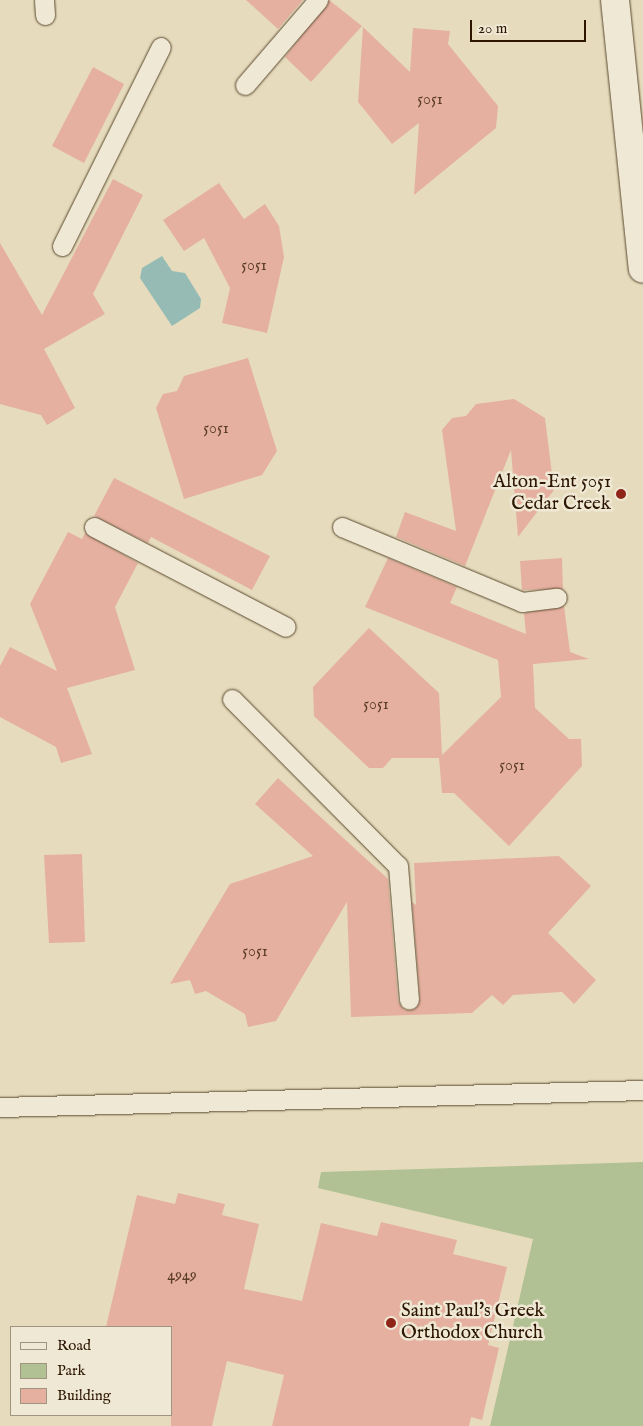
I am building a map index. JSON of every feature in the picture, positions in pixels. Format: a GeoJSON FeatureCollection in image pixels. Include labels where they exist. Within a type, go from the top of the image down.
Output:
{"type":"FeatureCollection","features":[{"type":"Feature","properties":{"kind":"main road"},"geometry":{"type":"LineString","coordinates":[[615,0],[643,269]]}},
{"type":"Feature","properties":{"kind":"lane"},"geometry":{"type":"LineString","coordinates":[[245,85],[318,0]]}},
{"type":"Feature","properties":{"kind":"lane"},"geometry":{"type":"LineString","coordinates":[[62,246],[161,47]]}},
{"type":"Feature","properties":{"kind":"lane"},"geometry":{"type":"LineString","coordinates":[[94,527],[286,628]]}},
{"type":"Feature","properties":{"kind":"lane"},"geometry":{"type":"LineString","coordinates":[[342,527],[522,602],[557,598]]}},
{"type":"Feature","properties":{"kind":"lane"},"geometry":{"type":"LineString","coordinates":[[232,699],[398,866],[409,1000]]}},
{"type":"Feature","properties":{"kind":"lane"},"geometry":{"type":"LineString","coordinates":[[0,1107],[643,1090]]}},
{"type":"Feature","properties":{"kind":"green space"},"geometry":{"type":"Polygon","coordinates":[[[643,1162],[643,1426],[490,1426],[533,1239],[318,1188],[321,1172],[643,1162]]]}},
{"type":"Feature","properties":{"kind":"water"},"geometry":{"type":"Polygon","coordinates":[[[162,256],[172,271],[185,273],[201,299],[200,308],[172,326],[140,278],[142,268],[162,256]]]}},
{"type":"Feature","properties":{"kind":"building"},"geometry":{"type":"Polygon","coordinates":[[[246,0],[303,0],[278,29],[246,0]]]}},
{"type":"Feature","properties":{"kind":"building"},"geometry":{"type":"Polygon","coordinates":[[[329,0],[362,26],[311,82],[285,57],[329,0]]]}},
{"type":"Feature","properties":{"kind":"building"},"geometry":{"type":"Polygon","coordinates":[[[363,27],[410,72],[413,28],[450,31],[448,44],[498,106],[496,128],[414,195],[419,123],[392,144],[358,102],[363,27]]]}},
{"type":"Feature","properties":{"kind":"building"},"geometry":{"type":"Polygon","coordinates":[[[93,67],[124,84],[84,163],[52,146],[93,67]]]}},
{"type":"Feature","properties":{"kind":"building"},"geometry":{"type":"Polygon","coordinates":[[[113,179],[143,195],[93,294],[105,314],[44,349],[75,408],[47,425],[41,415],[0,404],[0,243],[42,315],[113,179]]]}},
{"type":"Feature","properties":{"kind":"building"},"geometry":{"type":"Polygon","coordinates":[[[219,183],[244,219],[265,204],[279,226],[284,257],[267,333],[222,323],[230,288],[204,238],[184,251],[163,220],[219,183]]]}},
{"type":"Feature","properties":{"kind":"building"},"geometry":{"type":"Polygon","coordinates":[[[248,358],[277,451],[262,475],[184,499],[156,408],[163,394],[177,391],[184,376],[248,358]]]}},
{"type":"Feature","properties":{"kind":"building"},"geometry":{"type":"Polygon","coordinates":[[[514,399],[545,418],[554,490],[518,537],[511,450],[465,566],[396,537],[405,512],[456,531],[442,430],[452,418],[466,416],[476,404],[514,399]]]}},
{"type":"Feature","properties":{"kind":"building"},"geometry":{"type":"Polygon","coordinates":[[[114,478],[270,556],[252,590],[151,537],[148,543],[94,516],[114,478]]]}},
{"type":"Feature","properties":{"kind":"building"},"geometry":{"type":"Polygon","coordinates":[[[68,532],[82,539],[85,533],[138,563],[115,607],[135,670],[67,688],[92,754],[61,763],[56,747],[0,717],[0,666],[10,647],[57,671],[30,604],[68,532]]]}},
{"type":"Feature","properties":{"kind":"building"},"geometry":{"type":"Polygon","coordinates":[[[388,558],[457,587],[450,603],[526,634],[524,613],[564,606],[570,652],[589,659],[533,664],[535,708],[569,739],[581,739],[582,766],[509,846],[454,793],[442,793],[439,758],[392,758],[383,768],[369,768],[314,716],[313,687],[369,628],[439,693],[442,755],[501,697],[498,660],[365,607],[388,558]]]}},
{"type":"Feature","properties":{"kind":"building"},"geometry":{"type":"Polygon","coordinates":[[[562,558],[563,589],[522,590],[520,561],[562,558]]]}},
{"type":"Feature","properties":{"kind":"building"},"geometry":{"type":"Polygon","coordinates":[[[278,778],[388,879],[398,1001],[404,1010],[415,1009],[420,1000],[412,902],[416,905],[414,863],[559,856],[591,886],[548,933],[596,980],[574,1004],[562,992],[513,995],[503,1005],[492,995],[472,1013],[351,1017],[347,902],[276,1021],[248,1027],[245,1014],[206,991],[195,994],[190,980],[170,984],[230,884],[313,856],[255,804],[278,778]]]}},
{"type":"Feature","properties":{"kind":"building"},"geometry":{"type":"Polygon","coordinates":[[[82,854],[85,942],[49,943],[44,855],[82,854]]]}},
{"type":"Feature","properties":{"kind":"building","name":"Saint Paul's Greek Orthodox Church"},"geometry":{"type":"Polygon","coordinates":[[[178,1193],[225,1204],[222,1215],[259,1224],[244,1289],[302,1301],[321,1223],[377,1236],[381,1222],[457,1240],[453,1254],[507,1267],[488,1345],[499,1348],[482,1420],[471,1417],[469,1426],[272,1426],[284,1375],[227,1361],[212,1426],[171,1426],[172,1326],[106,1326],[137,1195],[175,1204],[178,1193]]]}},
{"type":"Feature","properties":{"kind":"place","name":"Alton-Ent 5051 Cedar Creek"},"geometry":{"type":"Point","coordinates":[621,494]}},
{"type":"Feature","properties":{"kind":"place","name":"Saint Paul's Greek Orthodox Church"},"geometry":{"type":"Point","coordinates":[391,1323]}}]}
